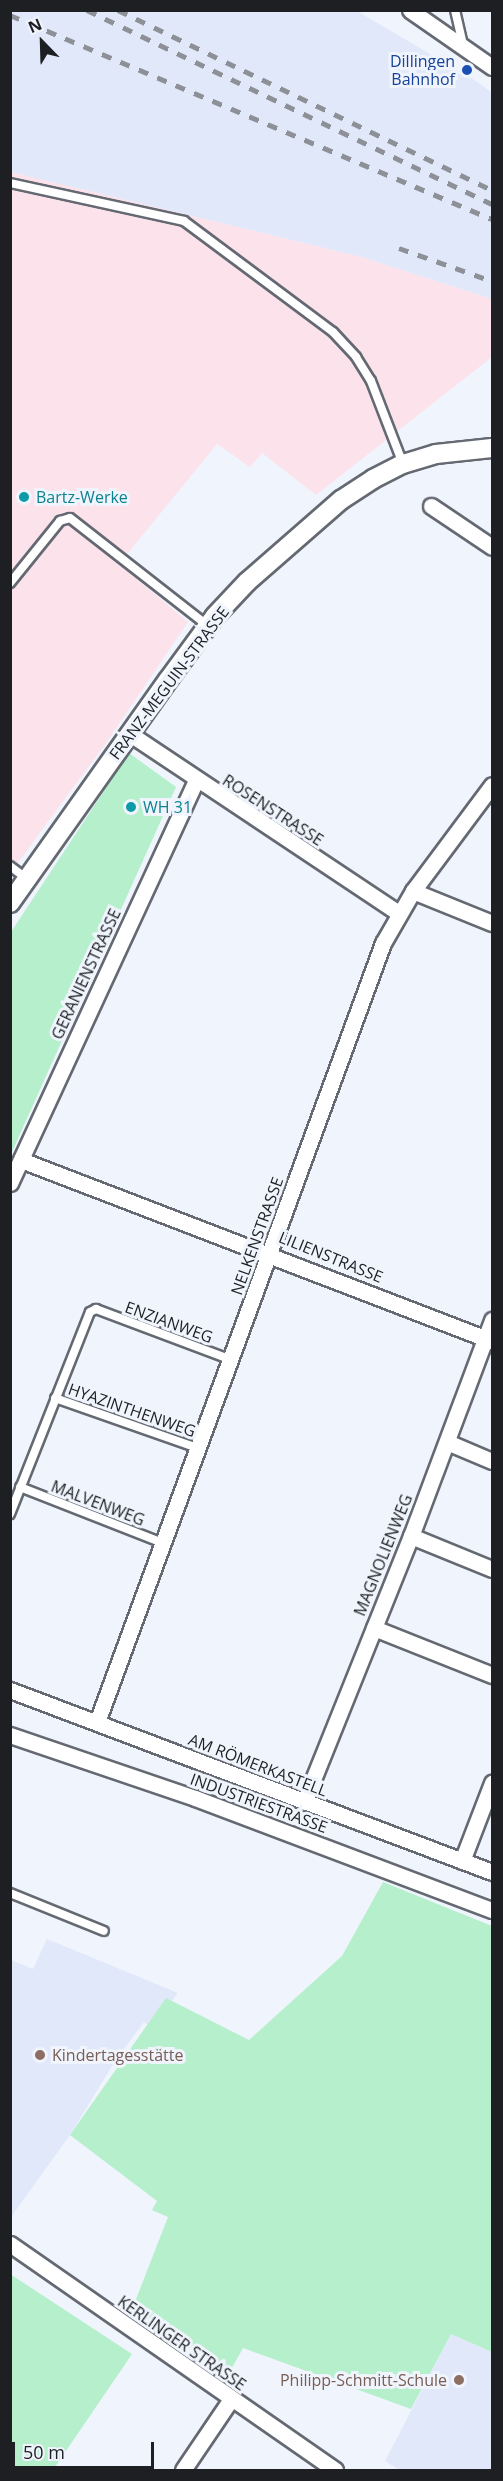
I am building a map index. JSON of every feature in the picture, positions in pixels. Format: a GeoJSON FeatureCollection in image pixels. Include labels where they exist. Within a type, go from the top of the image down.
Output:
{"type":"FeatureCollection","features":[{"type":"Feature","properties":{"kind":"street"},"geometry":{"type":"LineString","coordinates":[[410,10],[492,67]]}},
{"type":"Feature","properties":{"kind":"street","name":"FRANZ-MEGUIN-STRASSE"},"geometry":{"type":"LineString","coordinates":[[10,903],[208,626],[297,537],[356,490],[403,464],[436,454],[492,448]]}},
{"type":"Feature","properties":{"kind":"street"},"geometry":{"type":"LineString","coordinates":[[431,506],[492,547]]}},
{"type":"Feature","properties":{"kind":"street","name":"ROSENSTRASSE"},"geometry":{"type":"LineString","coordinates":[[130,734],[398,913]]}},
{"type":"Feature","properties":{"kind":"street","name":"GERANIENSTRASSE"},"geometry":{"type":"LineString","coordinates":[[10,1183],[196,780]]}},
{"type":"Feature","properties":{"kind":"street","name":"NELKENSTRASSE"},"geometry":{"type":"LineString","coordinates":[[97,1722],[165,1544],[383,943],[398,913],[413,891],[492,785]]}},
{"type":"Feature","properties":{"kind":"street"},"geometry":{"type":"LineString","coordinates":[[413,891],[492,922]]}},
{"type":"Feature","properties":{"kind":"street","name":"LILIENSTRASSE"},"geometry":{"type":"LineString","coordinates":[[21,1160],[271,1252],[489,1339]]}},
{"type":"Feature","properties":{"kind":"street","name":"MAGNOLIENWEG"},"geometry":{"type":"LineString","coordinates":[[304,1802],[489,1339],[492,1320]]}},
{"type":"Feature","properties":{"kind":"street"},"geometry":{"type":"LineString","coordinates":[[447,1442],[492,1461]]}},
{"type":"Feature","properties":{"kind":"street"},"geometry":{"type":"LineString","coordinates":[[411,1536],[492,1569]]}},
{"type":"Feature","properties":{"kind":"street"},"geometry":{"type":"LineString","coordinates":[[374,1628],[492,1675]]}},
{"type":"Feature","properties":{"kind":"street","name":"AM RÖMERKASTELL"},"geometry":{"type":"LineString","coordinates":[[10,1690],[492,1872]]}},
{"type":"Feature","properties":{"kind":"street","name":"INDUSTRIESTRASSE"},"geometry":{"type":"LineString","coordinates":[[10,1735],[195,1798],[492,1910]]}},
{"type":"Feature","properties":{"kind":"street"},"geometry":{"type":"LineString","coordinates":[[462,1861],[492,1783]]}},
{"type":"Feature","properties":{"kind":"street","name":"KERLINGER STRASSE"},"geometry":{"type":"LineString","coordinates":[[10,2244],[334,2470]]}},
{"type":"Feature","properties":{"kind":"street"},"geometry":{"type":"LineString","coordinates":[[183,2470],[231,2399]]}},
{"type":"Feature","properties":{"kind":"lane"},"geometry":{"type":"LineString","coordinates":[[455,10],[464,47]]}},
{"type":"Feature","properties":{"kind":"lane"},"geometry":{"type":"LineString","coordinates":[[10,183],[162,215],[194,228],[333,332],[356,357],[371,381],[403,464]]}},
{"type":"Feature","properties":{"kind":"lane"},"geometry":{"type":"LineString","coordinates":[[10,583],[60,521],[70,518],[208,626]]}},
{"type":"Feature","properties":{"kind":"lane"},"geometry":{"type":"LineString","coordinates":[[10,866],[28,879]]}},
{"type":"Feature","properties":{"kind":"lane","name":"ENZIANWEG"},"geometry":{"type":"LineString","coordinates":[[55,1398],[90,1312],[96,1309],[232,1360]]}},
{"type":"Feature","properties":{"kind":"lane"},"geometry":{"type":"LineString","coordinates":[[10,1514],[55,1398]]}},
{"type":"Feature","properties":{"kind":"lane","name":"HYAZINTHENWEG"},"geometry":{"type":"LineString","coordinates":[[55,1398],[200,1448]]}},
{"type":"Feature","properties":{"kind":"lane","name":"MALVENWEG"},"geometry":{"type":"LineString","coordinates":[[20,1487],[165,1544]]}},
{"type":"Feature","properties":{"kind":"lane"},"geometry":{"type":"LineString","coordinates":[[10,1893],[104,1931]]}},
{"type":"Feature","properties":{"kind":"shaded area"},"geometry":{"type":"Polygon","coordinates":[[[11,10],[357,11],[476,81],[492,93],[492,299],[362,257],[11,172],[11,10]]]}},
{"type":"Feature","properties":{"kind":"shaded area"},"geometry":{"type":"Polygon","coordinates":[[[11,172],[362,257],[492,299],[492,357],[316,495],[262,453],[250,467],[217,444],[119,564],[188,622],[106,743],[11,872],[11,172]]]}},
{"type":"Feature","properties":{"kind":"shaded area"},"geometry":{"type":"Polygon","coordinates":[[[47,1939],[178,1993],[151,2027],[144,2022],[115,2061],[70,2135],[11,2217],[11,1960],[33,1969],[47,1939]]]}},
{"type":"Feature","properties":{"kind":"shaded area","name":"Philipp-Schmitt-Schule"},"geometry":{"type":"Polygon","coordinates":[[[451,2334],[492,2352],[492,2470],[399,2470],[385,2461],[451,2334]]]}},
{"type":"Feature","properties":{"kind":"green space"},"geometry":{"type":"Polygon","coordinates":[[[129,753],[176,787],[11,1154],[11,932],[129,753]]]}},
{"type":"Feature","properties":{"kind":"green space"},"geometry":{"type":"Polygon","coordinates":[[[383,1882],[492,1926],[492,2352],[451,2334],[411,2409],[243,2348],[228,2375],[133,2307],[168,2217],[152,2210],[157,2201],[70,2135],[166,1998],[249,2040],[342,1956],[383,1882]]]}},
{"type":"Feature","properties":{"kind":"green space"},"geometry":{"type":"Polygon","coordinates":[[[10,2274],[132,2354],[53,2470],[11,2470],[10,2274]]]}},
{"type":"Feature","properties":{"kind":"railway"},"geometry":{"type":"LineString","coordinates":[[87,10],[492,204]]}},
{"type":"Feature","properties":{"kind":"railway"},"geometry":{"type":"LineString","coordinates":[[118,10],[492,190]]}},
{"type":"Feature","properties":{"kind":"railway"},"geometry":{"type":"LineString","coordinates":[[10,15],[492,219]]}},
{"type":"Feature","properties":{"kind":"railway"},"geometry":{"type":"LineString","coordinates":[[399,248],[492,281]]}},
{"type":"Feature","properties":{"kind":"place","name":"Dillingen Bahnhof"},"geometry":{"type":"Point","coordinates":[467,70]}},
{"type":"Feature","properties":{"kind":"place","name":"Bartz-Werke"},"geometry":{"type":"Point","coordinates":[24,497]}},
{"type":"Feature","properties":{"kind":"place","name":"WH 31"},"geometry":{"type":"Point","coordinates":[131,807]}},
{"type":"Feature","properties":{"kind":"place","name":"Kindertagesstätte"},"geometry":{"type":"Point","coordinates":[40,2055]}},
{"type":"Feature","properties":{"kind":"place","name":"Philipp-Schmitt-Schule"},"geometry":{"type":"Point","coordinates":[459,2380]}}]}
